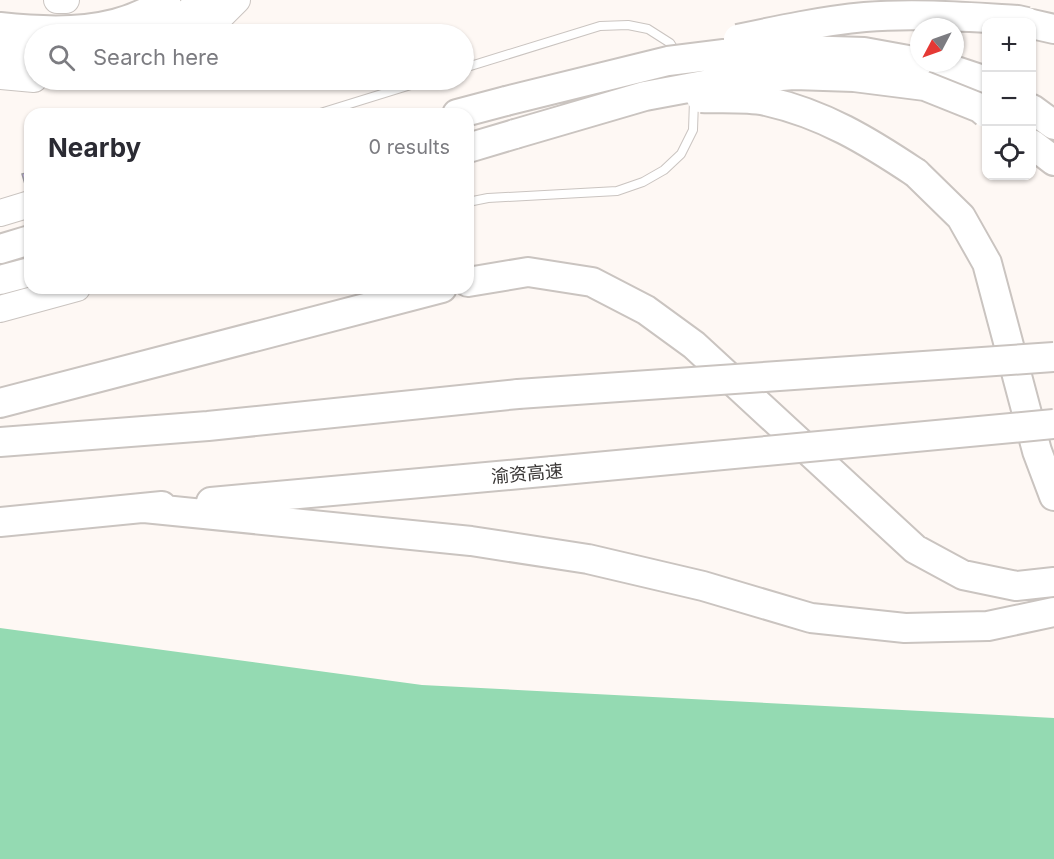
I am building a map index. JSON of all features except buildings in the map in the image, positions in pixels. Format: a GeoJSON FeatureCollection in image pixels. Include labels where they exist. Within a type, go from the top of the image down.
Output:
{"type":"FeatureCollection","features":[{"type":"Feature","properties":{"kind":"highway"},"geometry":{"type":"LineString","coordinates":[[111,24],[156,8],[166,0]]}},
{"type":"Feature","properties":{"kind":"highway"},"geometry":{"type":"LineString","coordinates":[[173,24],[205,0]]}},
{"type":"Feature","properties":{"kind":"highway"},"geometry":{"type":"LineString","coordinates":[[681,68],[729,41],[795,26],[866,17],[982,18]]}},
{"type":"Feature","properties":{"kind":"highway"},"geometry":{"type":"LineString","coordinates":[[1036,24],[1054,29]]}},
{"type":"Feature","properties":{"kind":"highway"},"geometry":{"type":"LineString","coordinates":[[0,27],[24,30]]}},
{"type":"Feature","properties":{"kind":"highway"},"geometry":{"type":"LineString","coordinates":[[0,50],[24,52]]}},
{"type":"Feature","properties":{"kind":"highway"},"geometry":{"type":"LineString","coordinates":[[474,109],[506,101],[681,68],[724,54],[799,50],[864,52],[910,60]]}},
{"type":"Feature","properties":{"kind":"highway"},"geometry":{"type":"LineString","coordinates":[[959,72],[982,79]]}},
{"type":"Feature","properties":{"kind":"highway"},"geometry":{"type":"LineString","coordinates":[[474,146],[645,96],[731,80],[794,75],[854,77],[925,86],[982,109]]}},
{"type":"Feature","properties":{"kind":"highway"},"geometry":{"type":"LineString","coordinates":[[645,96],[764,101],[816,117],[866,140],[916,173],[961,217],[987,262],[1037,451],[1054,496]]}},
{"type":"Feature","properties":{"kind":"highway"},"geometry":{"type":"LineString","coordinates":[[1036,112],[1054,125]]}},
{"type":"Feature","properties":{"kind":"highway"},"geometry":{"type":"LineString","coordinates":[[1036,147],[1054,161]]}},
{"type":"Feature","properties":{"kind":"highway"},"geometry":{"type":"LineString","coordinates":[[0,249],[24,242]]}},
{"type":"Feature","properties":{"kind":"highway"},"geometry":{"type":"LineString","coordinates":[[474,281],[528,273],[592,282],[637,305],[694,345],[915,549],[963,575],[1016,586],[1054,582]]}},
{"type":"Feature","properties":{"kind":"highway"},"geometry":{"type":"LineString","coordinates":[[0,280],[24,274]]}},
{"type":"Feature","properties":{"kind":"highway"},"geometry":{"type":"LineString","coordinates":[[0,403],[419,294]]}},
{"type":"Feature","properties":{"kind":"highway"},"geometry":{"type":"LineString","coordinates":[[0,442],[208,426],[518,394],[1054,357]]}},
{"type":"Feature","properties":{"kind":"highway","name":"渝资高速"},"geometry":{"type":"LineString","coordinates":[[0,522],[1054,424]]}},
{"type":"Feature","properties":{"kind":"highway"},"geometry":{"type":"LineString","coordinates":[[144,508],[471,541],[588,559],[703,586],[811,618],[905,628],[988,626],[1054,612]]}},
{"type":"Feature","properties":{"kind":"main road"},"geometry":{"type":"LineString","coordinates":[[213,24],[237,0]]}},
{"type":"Feature","properties":{"kind":"main road"},"geometry":{"type":"LineString","coordinates":[[0,76],[24,78]]}},
{"type":"Feature","properties":{"kind":"main road"},"geometry":{"type":"LineString","coordinates":[[0,213],[24,206]]}},
{"type":"Feature","properties":{"kind":"main road"},"geometry":{"type":"LineString","coordinates":[[0,309],[55,294]]}},
{"type":"Feature","properties":{"kind":"lane"},"geometry":{"type":"LineString","coordinates":[[474,65],[600,26],[628,25],[648,29],[670,43],[695,105],[693,130],[681,154],[664,170],[643,183],[617,191],[554,193],[474,201]]}},
{"type":"Feature","properties":{"kind":"lane"},"geometry":{"type":"LineString","coordinates":[[336,108],[395,90]]}},
{"type":"Feature","properties":{"kind":"green space"},"geometry":{"type":"Polygon","coordinates":[[[0,628],[422,685],[1054,718],[1054,859],[0,859],[0,628]]]}}]}
